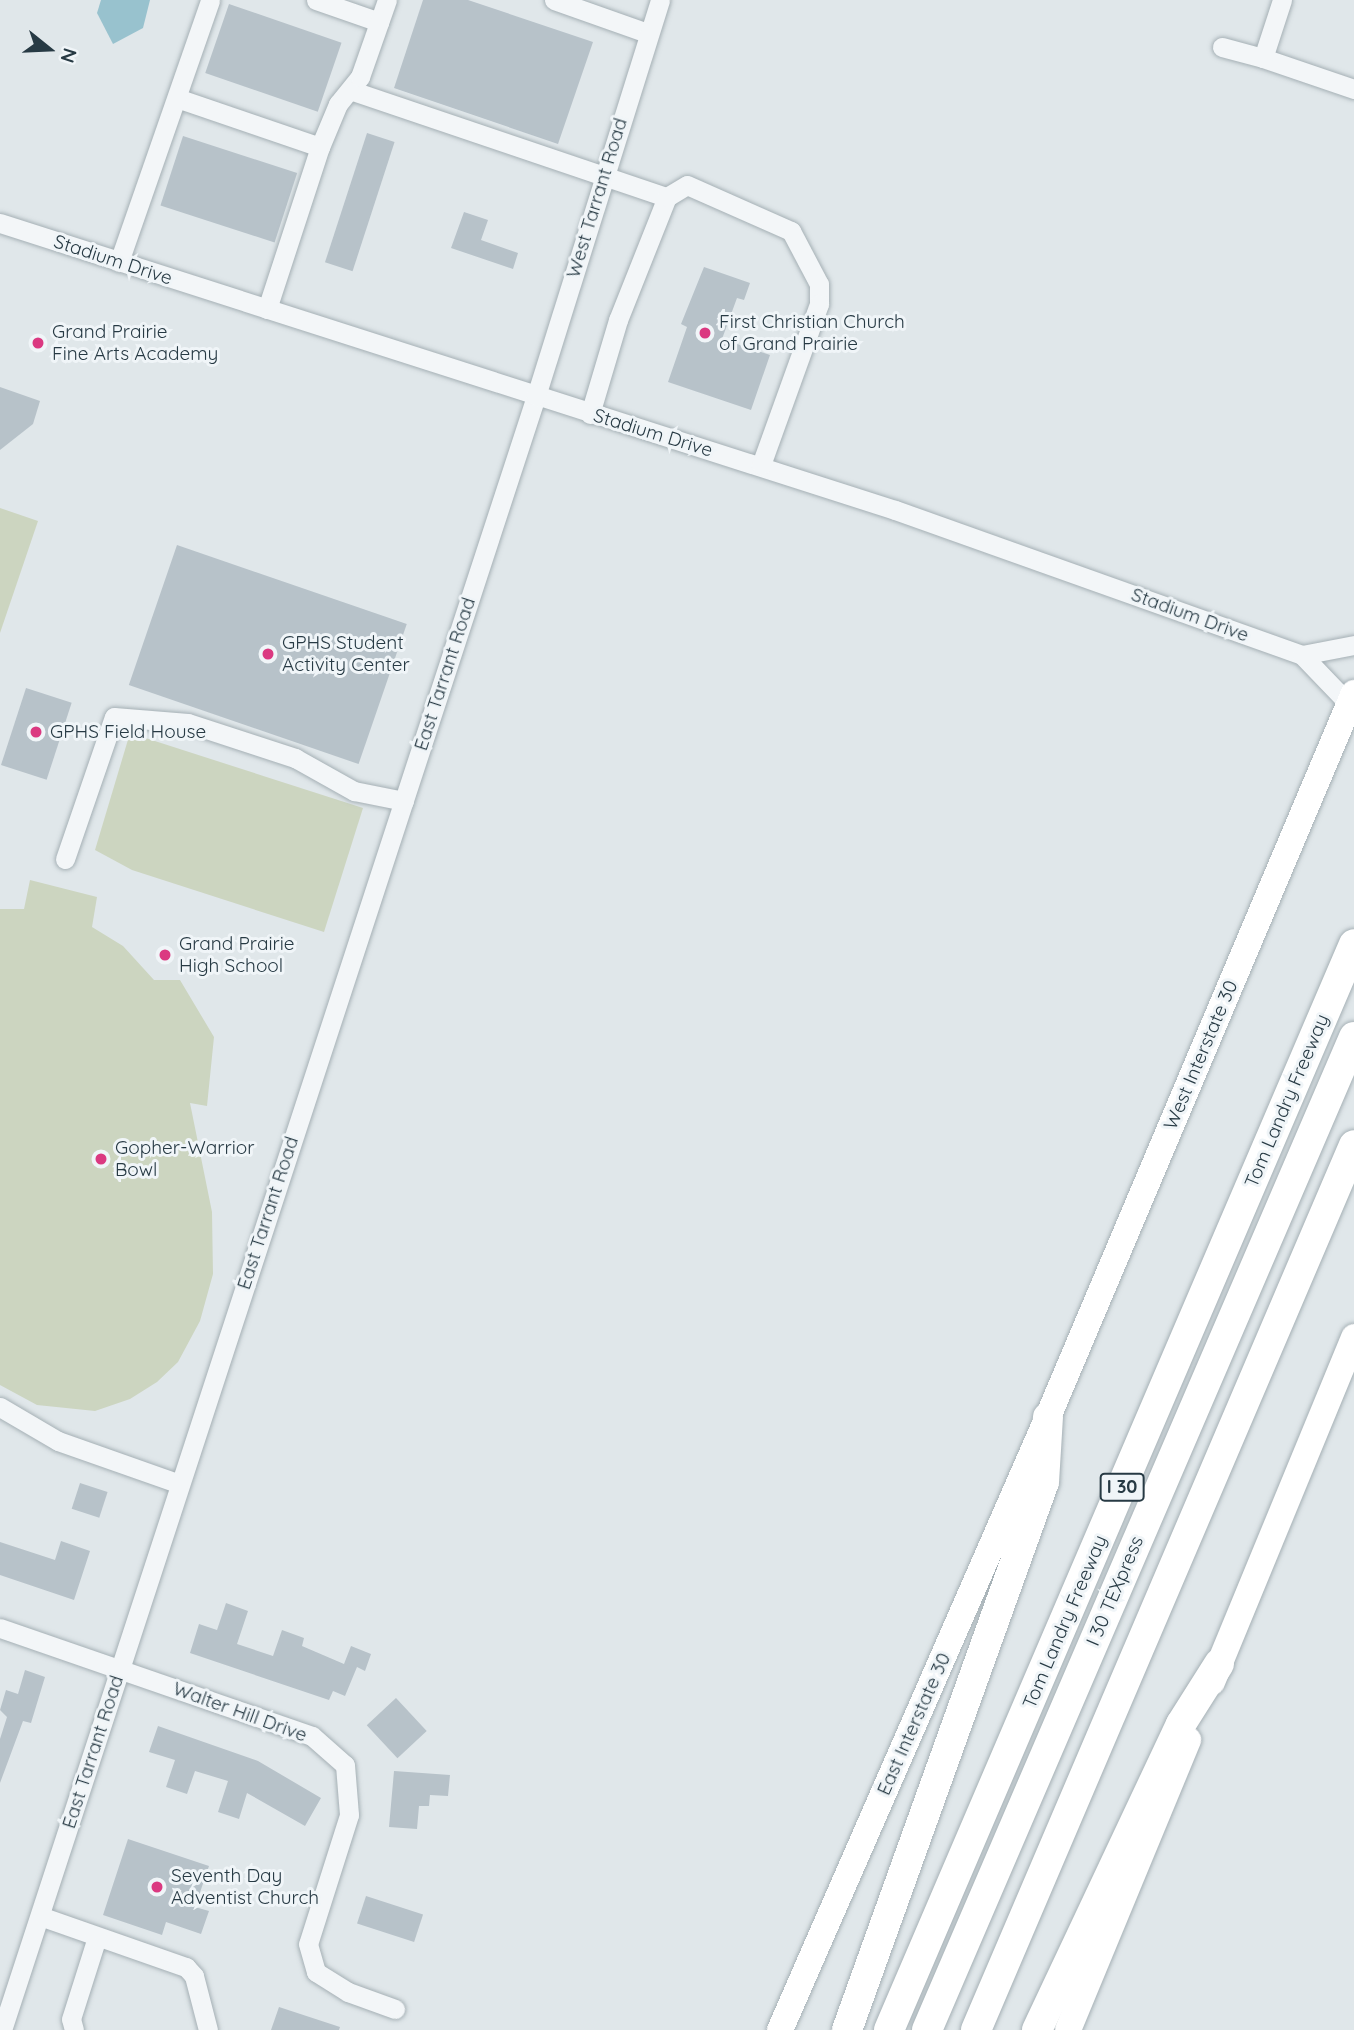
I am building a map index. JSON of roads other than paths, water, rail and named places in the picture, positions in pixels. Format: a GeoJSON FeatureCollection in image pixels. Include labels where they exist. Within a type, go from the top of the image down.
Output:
{"type":"FeatureCollection","features":[{"type":"Feature","properties":{"kind":"highway","name":"Tom Landry Freeway"},"geometry":{"type":"LineString","coordinates":[[890,2030],[1354,944]]}},
{"type":"Feature","properties":{"kind":"highway","name":"I 30 TEXpress"},"geometry":{"type":"LineString","coordinates":[[927,2030],[1354,1037]]}},
{"type":"Feature","properties":{"kind":"highway"},"geometry":{"type":"LineString","coordinates":[[976,2030],[1354,1145]]}},
{"type":"Feature","properties":{"kind":"highway"},"geometry":{"type":"LineString","coordinates":[[847,2030],[1044,1482],[1048,1417]]}},
{"type":"Feature","properties":{"kind":"highway"},"geometry":{"type":"LineString","coordinates":[[1037,2030],[1181,1724],[1219,1664]]}},
{"type":"Feature","properties":{"kind":"main road","name":"West Interstate 30"},"geometry":{"type":"LineString","coordinates":[[1048,1417],[1352,699]]}},
{"type":"Feature","properties":{"kind":"main road"},"geometry":{"type":"LineString","coordinates":[[1068,2030],[1354,1338]]}},
{"type":"Feature","properties":{"kind":"main road","name":"East Interstate 30"},"geometry":{"type":"LineString","coordinates":[[780,2030],[1048,1417]]}},
{"type":"Feature","properties":{"kind":"street"},"geometry":{"type":"LineString","coordinates":[[119,262],[210,0]]}},
{"type":"Feature","properties":{"kind":"street"},"geometry":{"type":"LineString","coordinates":[[316,0],[380,22]]}},
{"type":"Feature","properties":{"kind":"street"},"geometry":{"type":"LineString","coordinates":[[267,309],[320,146],[338,104],[353,91],[387,0]]}},
{"type":"Feature","properties":{"kind":"street"},"geometry":{"type":"LineString","coordinates":[[554,0],[647,33]]}},
{"type":"Feature","properties":{"kind":"street","name":"West Tarrant Road"},"geometry":{"type":"LineString","coordinates":[[536,396],[647,33],[660,0]]}},
{"type":"Feature","properties":{"kind":"street"},"geometry":{"type":"LineString","coordinates":[[1263,58],[1282,0]]}},
{"type":"Feature","properties":{"kind":"street"},"geometry":{"type":"LineString","coordinates":[[1222,47],[1354,89]]}},
{"type":"Feature","properties":{"kind":"street"},"geometry":{"type":"LineString","coordinates":[[353,91],[603,178],[667,197]]}},
{"type":"Feature","properties":{"kind":"street"},"geometry":{"type":"LineString","coordinates":[[177,98],[320,146]]}},
{"type":"Feature","properties":{"kind":"street"},"geometry":{"type":"LineString","coordinates":[[590,414],[618,320],[667,197],[687,185],[771,218],[791,231],[819,284],[819,304],[761,466]]}},
{"type":"Feature","properties":{"kind":"street","name":"Stadium Drive"},"geometry":{"type":"LineString","coordinates":[[0,223],[590,414],[761,466],[1302,655],[1352,699]]}},
{"type":"Feature","properties":{"kind":"street","name":"East Tarrant Road"},"geometry":{"type":"LineString","coordinates":[[2,2030],[536,396]]}},
{"type":"Feature","properties":{"kind":"street"},"geometry":{"type":"LineString","coordinates":[[1302,655],[1354,645]]}},
{"type":"Feature","properties":{"kind":"street"},"geometry":{"type":"LineString","coordinates":[[65,859],[114,717],[188,723],[295,758],[354,791],[404,800]]}},
{"type":"Feature","properties":{"kind":"street"},"geometry":{"type":"LineString","coordinates":[[0,1407],[58,1441],[180,1484]]}},
{"type":"Feature","properties":{"kind":"street","name":"Walter Hill Drive"},"geometry":{"type":"LineString","coordinates":[[0,1628],[312,1736],[345,1765],[349,1815],[307,1944],[316,1972],[348,1992],[395,2009]]}},
{"type":"Feature","properties":{"kind":"street"},"geometry":{"type":"LineString","coordinates":[[40,1916],[186,1966],[194,1976],[208,2030]]}},
{"type":"Feature","properties":{"kind":"street"},"geometry":{"type":"LineString","coordinates":[[74,2030],[71,2019],[97,1937]]}},
{"type":"Feature","properties":{"kind":"water"},"geometry":{"type":"Polygon","coordinates":[[[101,0],[150,0],[143,28],[113,44],[97,13],[101,0]]]}},
{"type":"Feature","properties":{"kind":"place","name":"First Christian Church of Grand Prairie"},"geometry":{"type":"Point","coordinates":[705,333]}},
{"type":"Feature","properties":{"kind":"place","name":"Grand Prairie Fine Arts Academy"},"geometry":{"type":"Point","coordinates":[38,343]}},
{"type":"Feature","properties":{"kind":"place","name":"GPHS Student Activity Center"},"geometry":{"type":"Point","coordinates":[268,654]}},
{"type":"Feature","properties":{"kind":"place","name":"GPHS Field House"},"geometry":{"type":"Point","coordinates":[36,732]}},
{"type":"Feature","properties":{"kind":"place","name":"Grand Prairie High School"},"geometry":{"type":"Point","coordinates":[165,955]}},
{"type":"Feature","properties":{"kind":"place","name":"Gopher-Warrior Bowl"},"geometry":{"type":"Point","coordinates":[101,1159]}},
{"type":"Feature","properties":{"kind":"place","name":"Seventh Day Adventist Church"},"geometry":{"type":"Point","coordinates":[157,1887]}}]}
